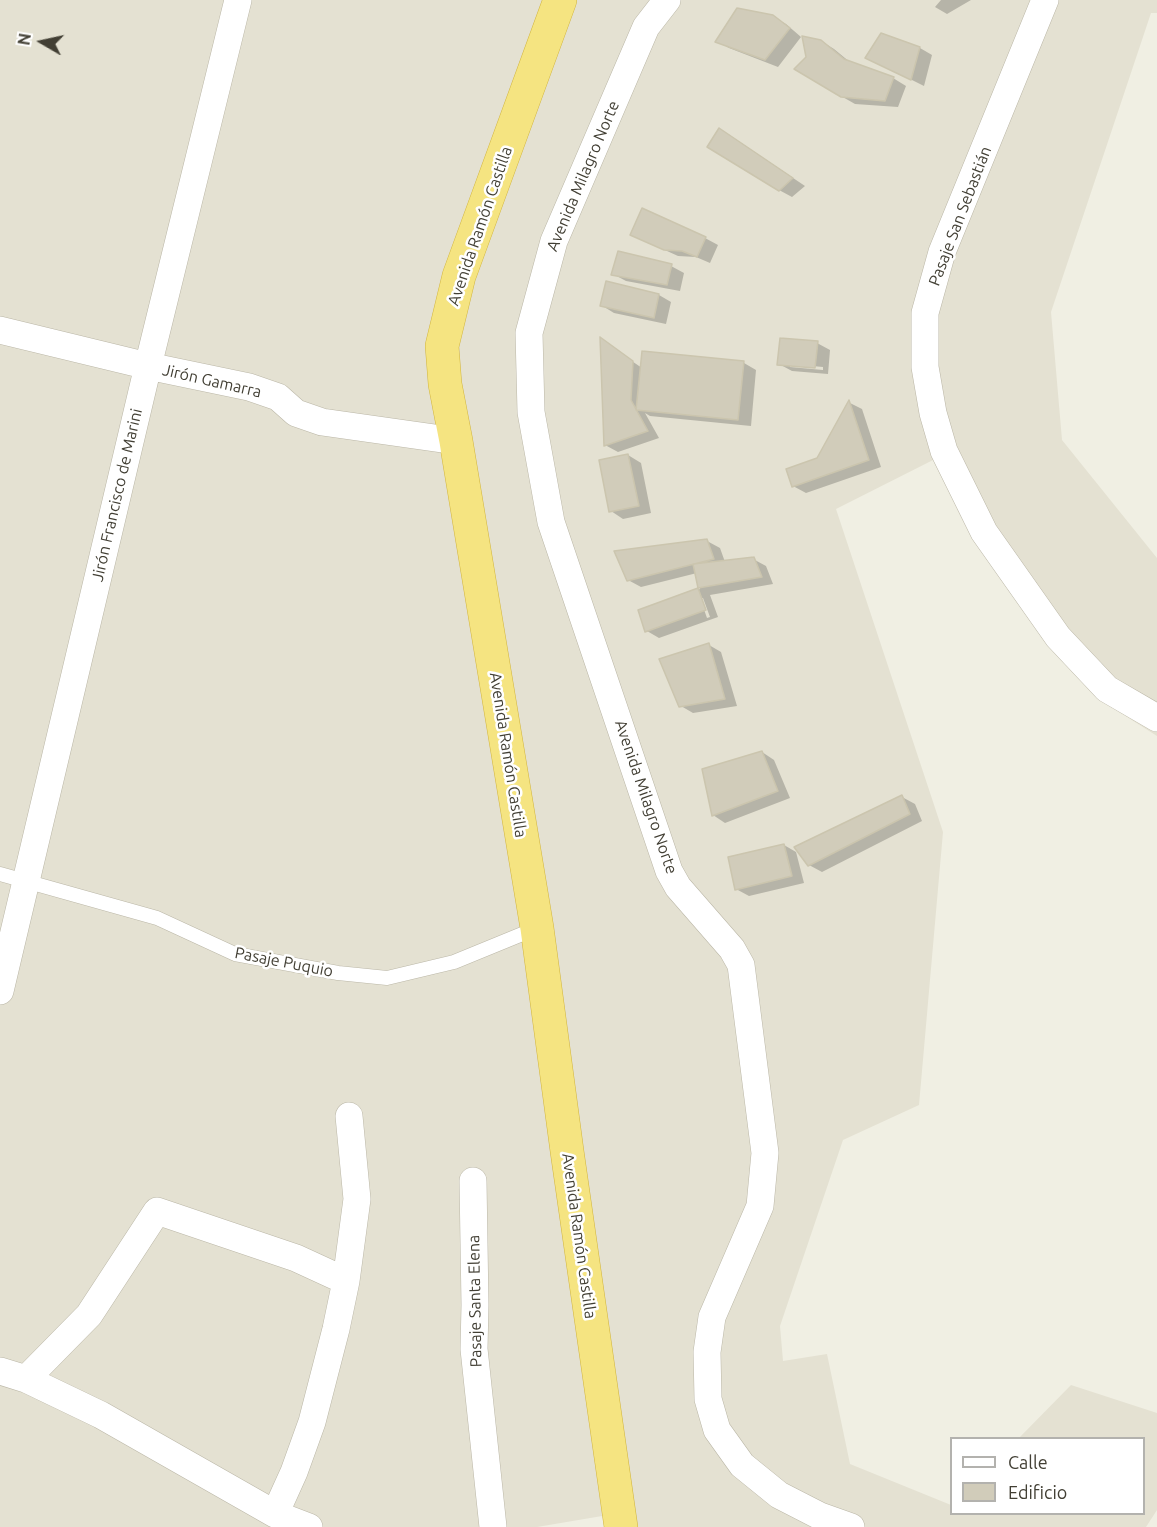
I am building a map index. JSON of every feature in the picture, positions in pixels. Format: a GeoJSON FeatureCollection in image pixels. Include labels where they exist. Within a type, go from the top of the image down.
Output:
{"type":"FeatureCollection","features":[{"type":"Feature","properties":{"kind":"highway","name":"Avenida Ramón Castilla"},"geometry":{"type":"LineString","coordinates":[[560,0],[459,276],[442,346],[445,384],[537,928],[621,1527]]}},
{"type":"Feature","properties":{"kind":"street","name":"Jirón Francisco de Marini"},"geometry":{"type":"LineString","coordinates":[[0,991],[13,878],[148,366],[238,0]]}},
{"type":"Feature","properties":{"kind":"street"},"geometry":{"type":"LineString","coordinates":[[646,27],[651,0]]}},
{"type":"Feature","properties":{"kind":"street","name":"Avenida Milagro Norte"},"geometry":{"type":"LineString","coordinates":[[667,0],[646,27],[554,241],[529,333],[531,412],[551,522],[669,871],[678,887],[732,949],[741,965],[765,1153],[760,1206],[712,1317],[707,1352],[708,1399],[717,1430],[742,1465],[779,1495],[850,1527]]}},
{"type":"Feature","properties":{"kind":"street","name":"Pasaje San Sebastián"},"geometry":{"type":"LineString","coordinates":[[1045,0],[942,252],[925,313],[925,367],[933,413],[944,451],[984,532],[1066,645],[1107,689],[1157,718]]}},
{"type":"Feature","properties":{"kind":"street","name":"Jirón Gamarra"},"geometry":{"type":"LineString","coordinates":[[0,330],[148,366],[249,387],[278,398],[296,413],[322,422],[456,441]]}},
{"type":"Feature","properties":{"kind":"street"},"geometry":{"type":"LineString","coordinates":[[275,1514],[294,1472],[312,1422],[346,1281],[357,1199],[349,1116]]}},
{"type":"Feature","properties":{"kind":"street","name":"Pasaje Santa Elena"},"geometry":{"type":"LineString","coordinates":[[473,1181],[474,1349],[494,1527]]}},
{"type":"Feature","properties":{"kind":"street"},"geometry":{"type":"LineString","coordinates":[[26,1379],[89,1315],[156,1211],[296,1258],[346,1281]]}},
{"type":"Feature","properties":{"kind":"street"},"geometry":{"type":"LineString","coordinates":[[0,1371],[26,1379],[101,1415],[275,1514],[309,1527]]}},
{"type":"Feature","properties":{"kind":"lane","name":"Pasaje Puquio"},"geometry":{"type":"LineString","coordinates":[[13,878],[157,918],[235,954],[338,973],[387,978],[454,962],[537,928]]}},
{"type":"Feature","properties":{"kind":"shaded area"},"geometry":{"type":"Polygon","coordinates":[[[0,0],[1157,0],[1157,13],[1151,13],[1051,312],[1062,440],[1157,558],[1157,736],[1108,705],[943,455],[836,509],[943,832],[919,1105],[843,1140],[780,1326],[783,1361],[827,1354],[850,1464],[950,1505],[950,1515],[1145,1515],[1145,1437],[1020,1437],[1071,1385],[1157,1413],[1157,1510],[1146,1527],[620,1527],[608,1515],[537,1527],[0,1527],[0,0]]]}},
{"type":"Feature","properties":{"kind":"building"},"geometry":{"type":"Polygon","coordinates":[[[737,8],[773,15],[790,28],[765,60],[715,42],[737,8]]]}},
{"type":"Feature","properties":{"kind":"building"},"geometry":{"type":"Polygon","coordinates":[[[881,33],[920,47],[911,80],[865,58],[881,33]]]}},
{"type":"Feature","properties":{"kind":"building"},"geometry":{"type":"Polygon","coordinates":[[[802,36],[821,40],[844,59],[894,77],[885,101],[841,97],[794,69],[806,57],[802,36]]]}},
{"type":"Feature","properties":{"kind":"building"},"geometry":{"type":"Polygon","coordinates":[[[719,128],[793,178],[779,191],[707,147],[719,128]]]}},
{"type":"Feature","properties":{"kind":"building"},"geometry":{"type":"Polygon","coordinates":[[[642,208],[706,237],[697,257],[682,251],[664,250],[630,235],[642,208]]]}},
{"type":"Feature","properties":{"kind":"building"},"geometry":{"type":"Polygon","coordinates":[[[618,251],[672,264],[667,285],[611,275],[618,251]]]}},
{"type":"Feature","properties":{"kind":"building"},"geometry":{"type":"Polygon","coordinates":[[[606,281],[659,294],[654,318],[600,306],[606,281]]]}},
{"type":"Feature","properties":{"kind":"building"},"geometry":{"type":"Polygon","coordinates":[[[600,337],[633,361],[631,400],[648,431],[604,446],[600,337]]]}},
{"type":"Feature","properties":{"kind":"building"},"geometry":{"type":"Polygon","coordinates":[[[780,338],[818,341],[815,368],[777,365],[780,338]]]}},
{"type":"Feature","properties":{"kind":"building"},"geometry":{"type":"Polygon","coordinates":[[[642,351],[744,361],[738,420],[636,410],[642,351]]]}},
{"type":"Feature","properties":{"kind":"building"},"geometry":{"type":"Polygon","coordinates":[[[849,400],[869,460],[792,487],[786,469],[817,458],[849,400]]]}},
{"type":"Feature","properties":{"kind":"building"},"geometry":{"type":"Polygon","coordinates":[[[628,454],[639,506],[609,512],[599,460],[628,454]]]}},
{"type":"Feature","properties":{"kind":"building"},"geometry":{"type":"Polygon","coordinates":[[[707,539],[714,559],[627,581],[614,551],[707,539]]]}},
{"type":"Feature","properties":{"kind":"building"},"geometry":{"type":"Polygon","coordinates":[[[754,557],[762,577],[698,588],[693,564],[754,557]]]}},
{"type":"Feature","properties":{"kind":"building"},"geometry":{"type":"Polygon","coordinates":[[[698,588],[706,610],[645,632],[638,610],[698,588]]]}},
{"type":"Feature","properties":{"kind":"building"},"geometry":{"type":"Polygon","coordinates":[[[709,643],[725,699],[679,707],[659,659],[709,643]]]}},
{"type":"Feature","properties":{"kind":"building"},"geometry":{"type":"Polygon","coordinates":[[[762,751],[778,791],[712,816],[702,769],[762,751]]]}},
{"type":"Feature","properties":{"kind":"building"},"geometry":{"type":"Polygon","coordinates":[[[902,795],[910,814],[808,866],[794,847],[902,795]]]}},
{"type":"Feature","properties":{"kind":"building"},"geometry":{"type":"Polygon","coordinates":[[[784,844],[792,876],[735,890],[728,857],[784,844]]]}}]}
